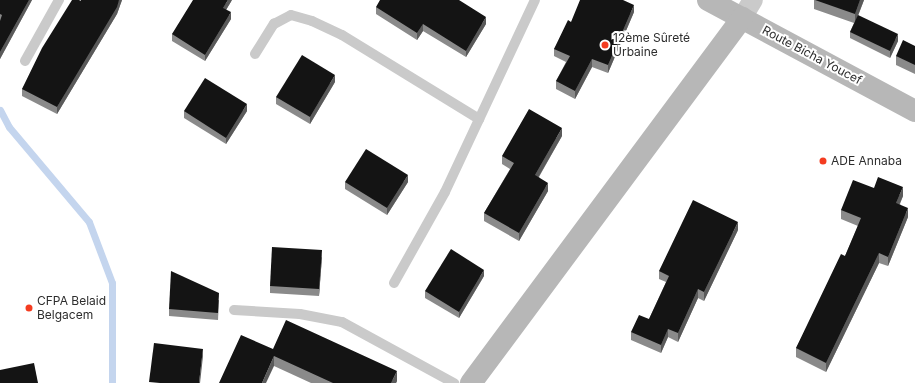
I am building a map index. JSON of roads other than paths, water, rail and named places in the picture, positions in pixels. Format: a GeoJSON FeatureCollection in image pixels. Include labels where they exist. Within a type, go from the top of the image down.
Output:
{"type":"FeatureCollection","features":[{"type":"Feature","properties":{"kind":"street","name":"Route Bicha Youcef"},"geometry":{"type":"LineString","coordinates":[[708,0],[747,9],[915,111]]}},
{"type":"Feature","properties":{"kind":"street"},"geometry":{"type":"LineString","coordinates":[[471,383],[747,9]]}},
{"type":"Feature","properties":{"kind":"lane"},"geometry":{"type":"LineString","coordinates":[[25,61],[59,0]]}},
{"type":"Feature","properties":{"kind":"lane"},"geometry":{"type":"LineString","coordinates":[[394,283],[445,192],[535,0]]}},
{"type":"Feature","properties":{"kind":"lane"},"geometry":{"type":"LineString","coordinates":[[255,54],[274,24],[291,15],[312,20],[342,36],[479,119]]}},
{"type":"Feature","properties":{"kind":"lane"},"geometry":{"type":"LineString","coordinates":[[234,310],[307,315],[342,322],[454,383]]}},
{"type":"Feature","properties":{"kind":"waterway"},"geometry":{"type":"LineString","coordinates":[[0,110],[9,127],[89,222],[112,283],[112,383]]}},
{"type":"Feature","properties":{"kind":"place","name":"12ème Sûreté Urbaine"},"geometry":{"type":"Point","coordinates":[605,45]}},
{"type":"Feature","properties":{"kind":"place","name":"ADE Annaba"},"geometry":{"type":"Point","coordinates":[823,161]}},
{"type":"Feature","properties":{"kind":"place","name":"CFPA Belaid Belgacem"},"geometry":{"type":"Point","coordinates":[29,308]}}]}
